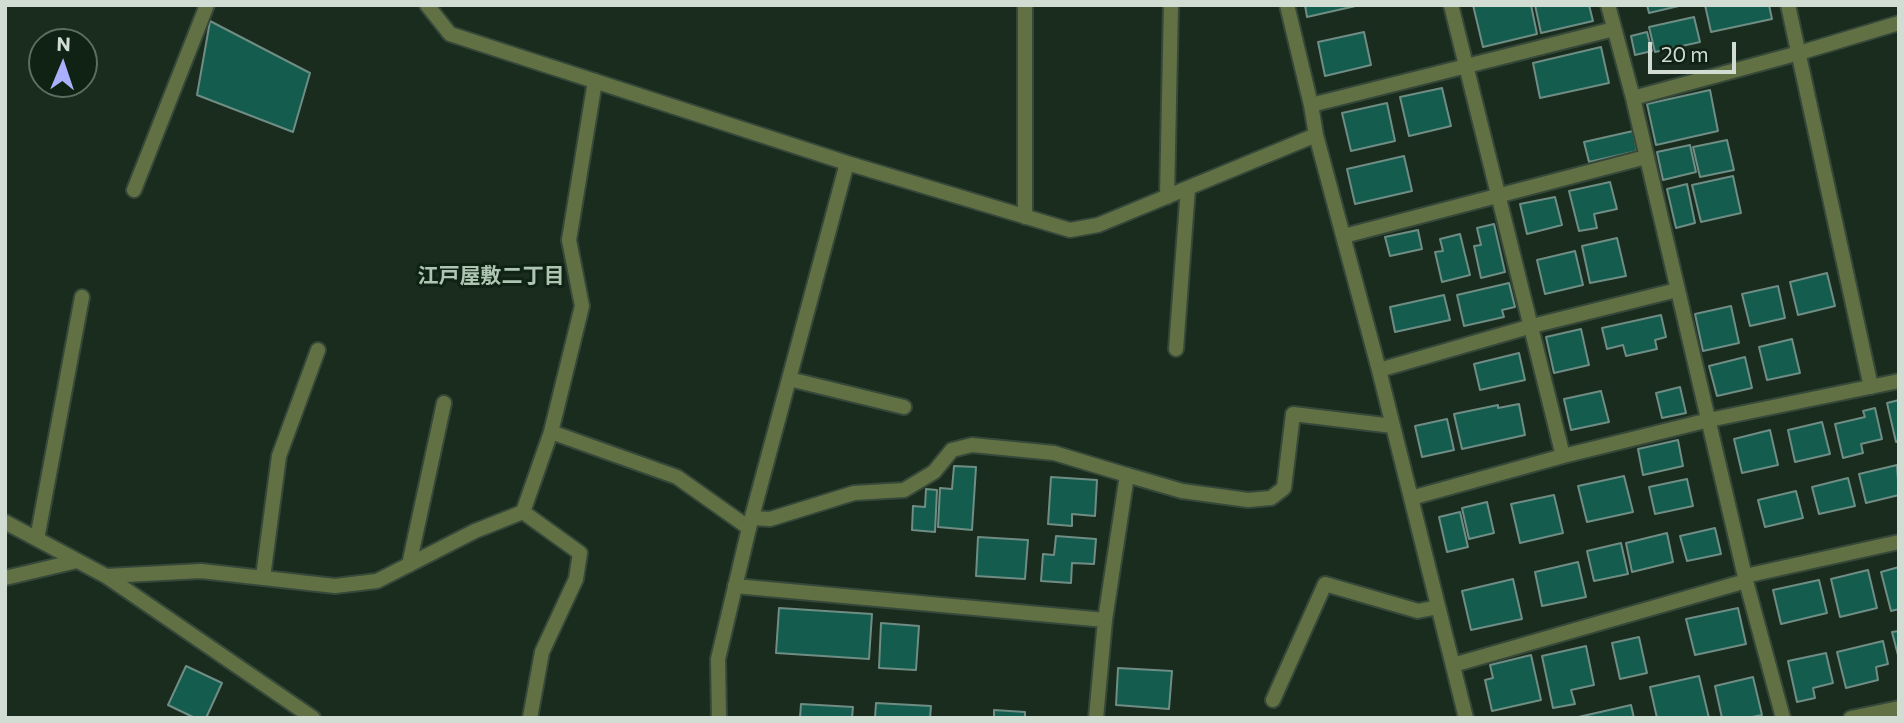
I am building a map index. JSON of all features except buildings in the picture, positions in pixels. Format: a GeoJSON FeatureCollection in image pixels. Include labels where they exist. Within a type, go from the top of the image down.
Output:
{"type":"FeatureCollection","features":[{"type":"Feature","properties":{"kind":"street"},"geometry":{"type":"LineString","coordinates":[[134,190],[207,5]]}},
{"type":"Feature","properties":{"kind":"street"},"geometry":{"type":"LineString","coordinates":[[427,5],[450,34],[847,163],[1070,230],[1098,225],[1316,135]]}},
{"type":"Feature","properties":{"kind":"street"},"geometry":{"type":"LineString","coordinates":[[1025,5],[1025,216]]}},
{"type":"Feature","properties":{"kind":"street"},"geometry":{"type":"LineString","coordinates":[[1167,197],[1171,5]]}},
{"type":"Feature","properties":{"kind":"street"},"geometry":{"type":"LineString","coordinates":[[1287,5],[1316,135],[1379,370],[1465,718]]}},
{"type":"Feature","properties":{"kind":"street"},"geometry":{"type":"LineString","coordinates":[[1451,5],[1563,456]]}},
{"type":"Feature","properties":{"kind":"street"},"geometry":{"type":"LineString","coordinates":[[1608,5],[1633,97],[1745,579],[1783,718]]}},
{"type":"Feature","properties":{"kind":"street"},"geometry":{"type":"LineString","coordinates":[[1788,5],[1871,387]]}},
{"type":"Feature","properties":{"kind":"street"},"geometry":{"type":"LineString","coordinates":[[1633,97],[1799,53],[1899,23]]}},
{"type":"Feature","properties":{"kind":"street"},"geometry":{"type":"LineString","coordinates":[[1311,105],[1614,29]]}},
{"type":"Feature","properties":{"kind":"street"},"geometry":{"type":"LineString","coordinates":[[106,576],[201,571],[335,586],[377,581],[475,531],[523,512],[551,432],[582,306],[569,240],[595,81]]}},
{"type":"Feature","properties":{"kind":"street"},"geometry":{"type":"LineString","coordinates":[[1344,236],[1646,157]]}},
{"type":"Feature","properties":{"kind":"street"},"geometry":{"type":"LineString","coordinates":[[719,718],[718,659],[751,523],[847,163]]}},
{"type":"Feature","properties":{"kind":"street"},"geometry":{"type":"LineString","coordinates":[[1176,349],[1188,188]]}},
{"type":"Feature","properties":{"kind":"street"},"geometry":{"type":"LineString","coordinates":[[1379,370],[1677,290]]}},
{"type":"Feature","properties":{"kind":"street"},"geometry":{"type":"LineString","coordinates":[[37,539],[82,297]]}},
{"type":"Feature","properties":{"kind":"street"},"geometry":{"type":"LineString","coordinates":[[264,577],[279,456],[318,350]]}},
{"type":"Feature","properties":{"kind":"street"},"geometry":{"type":"LineString","coordinates":[[789,379],[904,407]]}},
{"type":"Feature","properties":{"kind":"street"},"geometry":{"type":"LineString","coordinates":[[1411,498],[1563,456],[1709,420],[1899,382]]}},
{"type":"Feature","properties":{"kind":"street"},"geometry":{"type":"LineString","coordinates":[[409,565],[444,403]]}},
{"type":"Feature","properties":{"kind":"street"},"geometry":{"type":"LineString","coordinates":[[551,432],[677,477],[751,523],[854,493],[905,490],[934,472],[952,450],[972,445],[1054,453],[1182,491],[1248,500],[1271,498],[1284,488],[1293,414],[1393,426]]}},
{"type":"Feature","properties":{"kind":"street"},"geometry":{"type":"LineString","coordinates":[[1096,718],[1105,621],[1127,475]]}},
{"type":"Feature","properties":{"kind":"street"},"geometry":{"type":"LineString","coordinates":[[523,512],[580,553],[576,579],[542,652],[530,718]]}},
{"type":"Feature","properties":{"kind":"street"},"geometry":{"type":"LineString","coordinates":[[5,522],[106,576],[313,718]]}},
{"type":"Feature","properties":{"kind":"street"},"geometry":{"type":"LineString","coordinates":[[1453,666],[1745,579],[1899,542]]}},
{"type":"Feature","properties":{"kind":"street"},"geometry":{"type":"LineString","coordinates":[[5,578],[77,561]]}},
{"type":"Feature","properties":{"kind":"street"},"geometry":{"type":"LineString","coordinates":[[1273,700],[1325,584],[1418,611],[1438,607]]}},
{"type":"Feature","properties":{"kind":"street"},"geometry":{"type":"LineString","coordinates":[[735,586],[1105,621]]}},
{"type":"Feature","properties":{"kind":"street"},"geometry":{"type":"LineString","coordinates":[[1851,718],[1899,708]]}},
{"type":"Feature","properties":{"kind":"district","name":"江戸屋敷二丁目"},"geometry":{"type":"Point","coordinates":[491,276]}}]}
